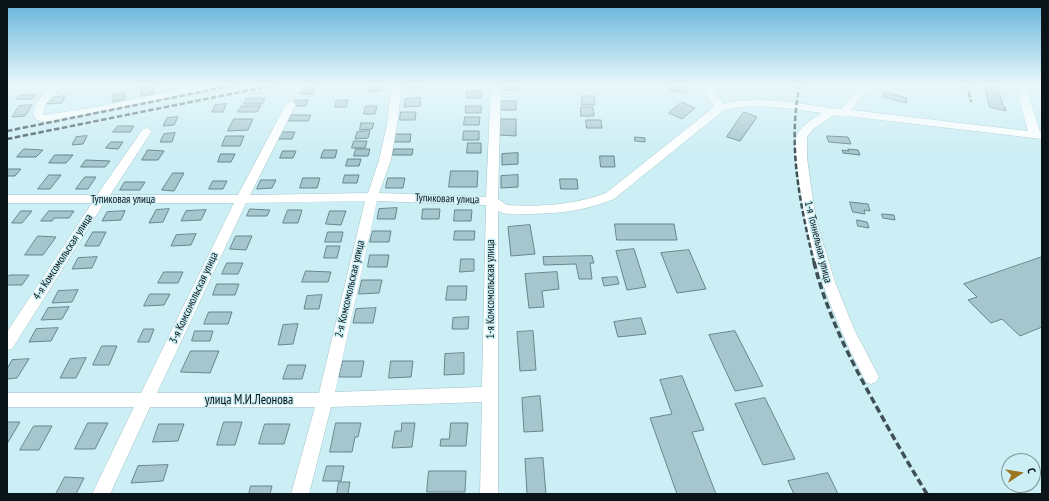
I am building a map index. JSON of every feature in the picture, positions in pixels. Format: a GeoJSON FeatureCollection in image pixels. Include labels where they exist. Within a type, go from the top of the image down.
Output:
{"type":"FeatureCollection","features":[{"type":"Feature","properties":{"kind":"street"},"geometry":{"type":"LineString","coordinates":[[40,107],[38,114],[41,118],[48,119],[105,107]]}},
{"type":"Feature","properties":{"kind":"street","name":"3-я Комсомольская улица"},"geometry":{"type":"LineString","coordinates":[[101,494],[234,214],[289,107]]}},
{"type":"Feature","properties":{"kind":"street","name":"2-я Комсомольская улица"},"geometry":{"type":"LineString","coordinates":[[300,494],[325,400],[372,197],[385,160],[395,107]]}},
{"type":"Feature","properties":{"kind":"street","name":"1-я Комсомольская улица"},"geometry":{"type":"LineString","coordinates":[[490,494],[492,201],[495,107]]}},
{"type":"Feature","properties":{"kind":"street","name":"Тупиковая улица"},"geometry":{"type":"LineString","coordinates":[[790,107],[1038,136]]}},
{"type":"Feature","properties":{"kind":"street","name":"1-я Тоннельная улица"},"geometry":{"type":"LineString","coordinates":[[843,107],[837,113],[807,128],[802,137],[802,158],[806,194],[822,268],[853,344],[871,377]]}},
{"type":"Feature","properties":{"kind":"street"},"geometry":{"type":"LineString","coordinates":[[1028,107],[1038,136]]}},
{"type":"Feature","properties":{"kind":"street","name":"Тупиковая улица"},"geometry":{"type":"LineString","coordinates":[[7,199],[242,200],[372,197],[492,201],[504,209],[518,210],[569,208],[592,203],[610,196],[720,108]]}},
{"type":"Feature","properties":{"kind":"street","name":"4-я Комсомольская улица"},"geometry":{"type":"LineString","coordinates":[[7,344],[100,200],[147,131]]}},
{"type":"Feature","properties":{"kind":"street","name":"улица М.И.Леонова"},"geometry":{"type":"LineString","coordinates":[[7,400],[325,400],[490,394]]}},
{"type":"Feature","properties":{"kind":"building"},"geometry":{"type":"Polygon","coordinates":[[[18,107],[30,107],[25,116],[12,117],[18,107]]]}},
{"type":"Feature","properties":{"kind":"building"},"geometry":{"type":"Polygon","coordinates":[[[214,107],[225,107],[223,112],[212,112],[214,107]]]}},
{"type":"Feature","properties":{"kind":"building"},"geometry":{"type":"Polygon","coordinates":[[[241,107],[260,107],[257,112],[238,112],[241,107]]]}},
{"type":"Feature","properties":{"kind":"building"},"geometry":{"type":"Polygon","coordinates":[[[366,107],[377,107],[375,114],[364,114],[366,107]]]}},
{"type":"Feature","properties":{"kind":"building"},"geometry":{"type":"Polygon","coordinates":[[[466,107],[481,107],[481,113],[466,113],[466,107]]]}},
{"type":"Feature","properties":{"kind":"building"},"geometry":{"type":"Polygon","coordinates":[[[501,107],[516,107],[516,110],[501,110],[501,107]]]}},
{"type":"Feature","properties":{"kind":"building"},"geometry":{"type":"Polygon","coordinates":[[[581,107],[593,107],[594,116],[581,116],[581,107]]]}},
{"type":"Feature","properties":{"kind":"building"},"geometry":{"type":"Polygon","coordinates":[[[676,107],[695,108],[682,119],[669,113],[676,107]]]}},
{"type":"Feature","properties":{"kind":"building"},"geometry":{"type":"Polygon","coordinates":[[[992,107],[1005,107],[1006,111],[992,107]]]}},
{"type":"Feature","properties":{"kind":"building"},"geometry":{"type":"Polygon","coordinates":[[[401,112],[416,112],[415,120],[400,120],[401,112]]]}},
{"type":"Feature","properties":{"kind":"building"},"geometry":{"type":"Polygon","coordinates":[[[744,112],[757,117],[740,141],[727,137],[744,112]]]}},
{"type":"Feature","properties":{"kind":"building"},"geometry":{"type":"Polygon","coordinates":[[[291,115],[311,115],[308,121],[288,121],[291,115]]]}},
{"type":"Feature","properties":{"kind":"building"},"geometry":{"type":"Polygon","coordinates":[[[178,117],[174,125],[163,126],[167,118],[178,117]]]}},
{"type":"Feature","properties":{"kind":"building"},"geometry":{"type":"Polygon","coordinates":[[[465,117],[480,117],[479,125],[464,125],[465,117]]]}},
{"type":"Feature","properties":{"kind":"building"},"geometry":{"type":"Polygon","coordinates":[[[234,119],[253,119],[248,130],[228,131],[234,119]]]}},
{"type":"Feature","properties":{"kind":"building"},"geometry":{"type":"Polygon","coordinates":[[[501,119],[516,119],[516,136],[499,135],[501,119]]]}},
{"type":"Feature","properties":{"kind":"building"},"geometry":{"type":"Polygon","coordinates":[[[586,120],[601,120],[602,128],[587,128],[586,120]]]}},
{"type":"Feature","properties":{"kind":"building"},"geometry":{"type":"Polygon","coordinates":[[[361,123],[374,123],[372,129],[360,130],[361,123]]]}},
{"type":"Feature","properties":{"kind":"building"},"geometry":{"type":"Polygon","coordinates":[[[118,126],[134,126],[130,132],[113,132],[118,126]]]}},
{"type":"Feature","properties":{"kind":"building"},"geometry":{"type":"Polygon","coordinates":[[[370,131],[368,138],[355,139],[357,132],[370,131]]]}},
{"type":"Feature","properties":{"kind":"building"},"geometry":{"type":"Polygon","coordinates":[[[464,131],[479,131],[479,140],[463,140],[464,131]]]}},
{"type":"Feature","properties":{"kind":"building"},"geometry":{"type":"Polygon","coordinates":[[[282,132],[295,132],[292,139],[279,139],[282,132]]]}},
{"type":"Feature","properties":{"kind":"building"},"geometry":{"type":"Polygon","coordinates":[[[175,133],[172,142],[160,142],[164,134],[175,133]]]}},
{"type":"Feature","properties":{"kind":"building"},"geometry":{"type":"Polygon","coordinates":[[[396,134],[411,134],[410,142],[394,142],[396,134]]]}},
{"type":"Feature","properties":{"kind":"building"},"geometry":{"type":"Polygon","coordinates":[[[87,136],[83,144],[72,145],[76,137],[87,136]]]}},
{"type":"Feature","properties":{"kind":"building"},"geometry":{"type":"Polygon","coordinates":[[[226,136],[244,136],[240,146],[222,146],[226,136]]]}},
{"type":"Feature","properties":{"kind":"building"},"geometry":{"type":"Polygon","coordinates":[[[827,136],[848,137],[851,144],[829,142],[827,136]]]}},
{"type":"Feature","properties":{"kind":"building"},"geometry":{"type":"Polygon","coordinates":[[[635,137],[645,138],[645,142],[635,141],[635,137]]]}},
{"type":"Feature","properties":{"kind":"building"},"geometry":{"type":"Polygon","coordinates":[[[354,141],[367,141],[365,148],[352,148],[354,141]]]}},
{"type":"Feature","properties":{"kind":"building"},"geometry":{"type":"Polygon","coordinates":[[[111,142],[123,142],[118,149],[106,148],[111,142]]]}},
{"type":"Feature","properties":{"kind":"building"},"geometry":{"type":"Polygon","coordinates":[[[468,143],[481,143],[481,153],[467,153],[468,143]]]}},
{"type":"Feature","properties":{"kind":"building"},"geometry":{"type":"Polygon","coordinates":[[[24,149],[43,150],[36,157],[17,157],[24,149]]]}},
{"type":"Feature","properties":{"kind":"building"},"geometry":{"type":"Polygon","coordinates":[[[356,149],[370,149],[368,156],[354,156],[356,149]]]}},
{"type":"Feature","properties":{"kind":"building"},"geometry":{"type":"Polygon","coordinates":[[[394,149],[413,149],[412,155],[393,155],[394,149]]]}},
{"type":"Feature","properties":{"kind":"building"},"geometry":{"type":"Polygon","coordinates":[[[848,149],[858,150],[860,155],[843,153],[842,150],[849,151],[848,149]]]}},
{"type":"Feature","properties":{"kind":"building"},"geometry":{"type":"Polygon","coordinates":[[[148,150],[164,151],[158,160],[142,160],[148,150]]]}},
{"type":"Feature","properties":{"kind":"building"},"geometry":{"type":"Polygon","coordinates":[[[324,150],[337,150],[335,158],[321,158],[324,150]]]}},
{"type":"Feature","properties":{"kind":"building"},"geometry":{"type":"Polygon","coordinates":[[[283,151],[296,151],[293,158],[280,158],[283,151]]]}},
{"type":"Feature","properties":{"kind":"building"},"geometry":{"type":"Polygon","coordinates":[[[518,153],[518,164],[502,165],[502,154],[518,153]]]}},
{"type":"Feature","properties":{"kind":"building"},"geometry":{"type":"Polygon","coordinates":[[[221,154],[235,154],[231,162],[218,162],[221,154]]]}},
{"type":"Feature","properties":{"kind":"building"},"geometry":{"type":"Polygon","coordinates":[[[55,155],[73,155],[66,163],[49,163],[55,155]]]}},
{"type":"Feature","properties":{"kind":"building"},"geometry":{"type":"Polygon","coordinates":[[[600,156],[614,156],[615,167],[601,167],[600,156]]]}},
{"type":"Feature","properties":{"kind":"building"},"geometry":{"type":"Polygon","coordinates":[[[348,159],[361,159],[359,166],[346,166],[348,159]]]}},
{"type":"Feature","properties":{"kind":"building"},"geometry":{"type":"Polygon","coordinates":[[[86,160],[110,161],[105,167],[81,167],[86,160]]]}},
{"type":"Feature","properties":{"kind":"building"},"geometry":{"type":"Polygon","coordinates":[[[7,169],[21,169],[15,176],[7,176],[7,169]]]}},
{"type":"Feature","properties":{"kind":"building"},"geometry":{"type":"Polygon","coordinates":[[[451,171],[478,171],[477,187],[449,187],[451,171]]]}},
{"type":"Feature","properties":{"kind":"building"},"geometry":{"type":"Polygon","coordinates":[[[173,173],[184,173],[174,191],[162,190],[173,173]]]}},
{"type":"Feature","properties":{"kind":"building"},"geometry":{"type":"Polygon","coordinates":[[[49,175],[61,175],[50,189],[38,189],[49,175]]]}},
{"type":"Feature","properties":{"kind":"building"},"geometry":{"type":"Polygon","coordinates":[[[345,175],[359,175],[357,183],[343,183],[345,175]]]}},
{"type":"Feature","properties":{"kind":"building"},"geometry":{"type":"Polygon","coordinates":[[[518,175],[518,187],[501,188],[501,176],[518,175]]]}},
{"type":"Feature","properties":{"kind":"building"},"geometry":{"type":"Polygon","coordinates":[[[85,177],[96,177],[88,189],[76,189],[85,177]]]}},
{"type":"Feature","properties":{"kind":"building"},"geometry":{"type":"Polygon","coordinates":[[[303,178],[320,178],[317,188],[300,188],[303,178]]]}},
{"type":"Feature","properties":{"kind":"building"},"geometry":{"type":"Polygon","coordinates":[[[388,178],[405,178],[403,188],[386,188],[388,178]]]}},
{"type":"Feature","properties":{"kind":"building"},"geometry":{"type":"Polygon","coordinates":[[[560,179],[577,179],[578,189],[561,189],[560,179]]]}},
{"type":"Feature","properties":{"kind":"building"},"geometry":{"type":"Polygon","coordinates":[[[261,180],[276,180],[272,188],[257,189],[261,180]]]}},
{"type":"Feature","properties":{"kind":"building"},"geometry":{"type":"Polygon","coordinates":[[[213,181],[227,181],[223,189],[209,189],[213,181]]]}},
{"type":"Feature","properties":{"kind":"building"},"geometry":{"type":"Polygon","coordinates":[[[125,182],[145,182],[140,190],[120,190],[125,182]]]}},
{"type":"Feature","properties":{"kind":"building"},"geometry":{"type":"Polygon","coordinates":[[[850,202],[868,204],[870,211],[864,210],[865,214],[853,212],[850,202]]]}},
{"type":"Feature","properties":{"kind":"building"},"geometry":{"type":"Polygon","coordinates":[[[397,208],[395,219],[377,219],[379,209],[397,208]]]}},
{"type":"Feature","properties":{"kind":"building"},"geometry":{"type":"Polygon","coordinates":[[[169,209],[163,222],[149,223],[156,210],[169,209]]]}},
{"type":"Feature","properties":{"kind":"building"},"geometry":{"type":"Polygon","coordinates":[[[250,209],[270,210],[267,216],[247,216],[250,209]]]}},
{"type":"Feature","properties":{"kind":"building"},"geometry":{"type":"Polygon","coordinates":[[[423,209],[440,209],[439,219],[422,219],[423,209]]]}},
{"type":"Feature","properties":{"kind":"building"},"geometry":{"type":"Polygon","coordinates":[[[206,210],[201,220],[181,221],[186,211],[206,210]]]}},
{"type":"Feature","properties":{"kind":"building"},"geometry":{"type":"Polygon","coordinates":[[[288,210],[302,210],[298,223],[283,223],[288,210]]]}},
{"type":"Feature","properties":{"kind":"building"},"geometry":{"type":"Polygon","coordinates":[[[455,210],[472,210],[471,221],[454,221],[455,210]]]}},
{"type":"Feature","properties":{"kind":"building"},"geometry":{"type":"Polygon","coordinates":[[[21,211],[32,211],[22,223],[12,223],[21,211]]]}},
{"type":"Feature","properties":{"kind":"building"},"geometry":{"type":"Polygon","coordinates":[[[49,211],[74,211],[69,218],[54,218],[52,221],[41,221],[49,211]]]}},
{"type":"Feature","properties":{"kind":"building"},"geometry":{"type":"Polygon","coordinates":[[[125,211],[121,220],[102,221],[107,212],[125,211]]]}},
{"type":"Feature","properties":{"kind":"building"},"geometry":{"type":"Polygon","coordinates":[[[330,211],[346,211],[341,225],[326,224],[330,211]]]}},
{"type":"Feature","properties":{"kind":"building"},"geometry":{"type":"Polygon","coordinates":[[[882,214],[894,215],[895,220],[883,218],[882,214]]]}},
{"type":"Feature","properties":{"kind":"building"},"geometry":{"type":"Polygon","coordinates":[[[857,220],[867,222],[869,228],[858,226],[857,220]]]}},
{"type":"Feature","properties":{"kind":"building"},"geometry":{"type":"Polygon","coordinates":[[[615,224],[674,224],[677,240],[617,240],[615,224]]]}},
{"type":"Feature","properties":{"kind":"building"},"geometry":{"type":"Polygon","coordinates":[[[530,225],[535,254],[511,256],[508,227],[530,225]]]}},
{"type":"Feature","properties":{"kind":"building"},"geometry":{"type":"Polygon","coordinates":[[[373,231],[391,231],[389,242],[370,242],[373,231]]]}},
{"type":"Feature","properties":{"kind":"building"},"geometry":{"type":"Polygon","coordinates":[[[455,231],[475,231],[474,240],[454,240],[455,231]]]}},
{"type":"Feature","properties":{"kind":"building"},"geometry":{"type":"Polygon","coordinates":[[[93,232],[106,232],[99,246],[85,246],[93,232]]]}},
{"type":"Feature","properties":{"kind":"building"},"geometry":{"type":"Polygon","coordinates":[[[328,232],[343,232],[341,242],[325,242],[328,232]]]}},
{"type":"Feature","properties":{"kind":"building"},"geometry":{"type":"Polygon","coordinates":[[[196,234],[191,245],[171,246],[176,235],[196,234]]]}},
{"type":"Feature","properties":{"kind":"building"},"geometry":{"type":"Polygon","coordinates":[[[38,236],[56,237],[43,255],[25,255],[38,236]]]}},
{"type":"Feature","properties":{"kind":"building"},"geometry":{"type":"Polygon","coordinates":[[[236,236],[252,236],[246,250],[230,249],[236,236]]]}},
{"type":"Feature","properties":{"kind":"building"},"geometry":{"type":"Polygon","coordinates":[[[327,246],[340,246],[337,258],[324,258],[327,246]]]}},
{"type":"Feature","properties":{"kind":"building"},"geometry":{"type":"Polygon","coordinates":[[[634,249],[646,287],[627,290],[616,251],[634,249]]]}},
{"type":"Feature","properties":{"kind":"building"},"geometry":{"type":"Polygon","coordinates":[[[689,250],[706,289],[677,293],[661,253],[689,250]]]}},
{"type":"Feature","properties":{"kind":"building"},"geometry":{"type":"Polygon","coordinates":[[[370,255],[389,255],[387,267],[368,267],[370,255]]]}},
{"type":"Feature","properties":{"kind":"building"},"geometry":{"type":"Polygon","coordinates":[[[592,256],[594,263],[590,263],[592,279],[579,279],[576,264],[544,265],[543,257],[592,256]]]}},
{"type":"Feature","properties":{"kind":"building"},"geometry":{"type":"Polygon","coordinates":[[[97,257],[92,268],[72,269],[78,258],[97,257]]]}},
{"type":"Feature","properties":{"kind":"building"},"geometry":{"type":"Polygon","coordinates":[[[1042,257],[1042,327],[1020,336],[1002,319],[991,323],[968,300],[977,297],[964,284],[1042,257]]]}},
{"type":"Feature","properties":{"kind":"building"},"geometry":{"type":"Polygon","coordinates":[[[461,259],[474,259],[474,271],[460,272],[461,259]]]}},
{"type":"Feature","properties":{"kind":"building"},"geometry":{"type":"Polygon","coordinates":[[[227,263],[243,263],[238,274],[222,274],[227,263]]]}},
{"type":"Feature","properties":{"kind":"building"},"geometry":{"type":"Polygon","coordinates":[[[306,271],[331,272],[328,282],[302,282],[306,271]]]}},
{"type":"Feature","properties":{"kind":"building"},"geometry":{"type":"Polygon","coordinates":[[[164,272],[183,272],[178,283],[158,283],[164,272]]]}},
{"type":"Feature","properties":{"kind":"building"},"geometry":{"type":"Polygon","coordinates":[[[557,272],[559,289],[542,291],[544,307],[529,308],[525,274],[557,272]]]}},
{"type":"Feature","properties":{"kind":"building"},"geometry":{"type":"Polygon","coordinates":[[[10,275],[29,275],[22,285],[7,285],[7,277],[10,275]]]}},
{"type":"Feature","properties":{"kind":"building"},"geometry":{"type":"Polygon","coordinates":[[[617,277],[619,284],[604,286],[602,278],[617,277]]]}},
{"type":"Feature","properties":{"kind":"building"},"geometry":{"type":"Polygon","coordinates":[[[362,280],[382,280],[379,293],[359,294],[362,280]]]}},
{"type":"Feature","properties":{"kind":"building"},"geometry":{"type":"Polygon","coordinates":[[[217,284],[239,284],[235,295],[213,295],[217,284]]]}},
{"type":"Feature","properties":{"kind":"building"},"geometry":{"type":"Polygon","coordinates":[[[448,286],[467,286],[466,300],[446,300],[448,286]]]}},
{"type":"Feature","properties":{"kind":"building"},"geometry":{"type":"Polygon","coordinates":[[[78,290],[72,302],[52,303],[58,291],[78,290]]]}},
{"type":"Feature","properties":{"kind":"building"},"geometry":{"type":"Polygon","coordinates":[[[150,294],[170,294],[164,305],[144,306],[150,294]]]}},
{"type":"Feature","properties":{"kind":"building"},"geometry":{"type":"Polygon","coordinates":[[[322,295],[319,309],[304,309],[307,296],[322,295]]]}},
{"type":"Feature","properties":{"kind":"building"},"geometry":{"type":"Polygon","coordinates":[[[69,307],[62,319],[41,320],[48,308],[69,307]]]}},
{"type":"Feature","properties":{"kind":"building"},"geometry":{"type":"Polygon","coordinates":[[[376,308],[373,323],[353,323],[356,309],[376,308]]]}},
{"type":"Feature","properties":{"kind":"building"},"geometry":{"type":"Polygon","coordinates":[[[209,312],[232,312],[228,324],[204,324],[209,312]]]}},
{"type":"Feature","properties":{"kind":"building"},"geometry":{"type":"Polygon","coordinates":[[[469,317],[468,329],[452,329],[453,318],[469,317]]]}},
{"type":"Feature","properties":{"kind":"building"},"geometry":{"type":"Polygon","coordinates":[[[641,318],[646,334],[618,337],[614,322],[641,318]]]}},
{"type":"Feature","properties":{"kind":"building"},"geometry":{"type":"Polygon","coordinates":[[[298,324],[293,344],[278,345],[283,325],[298,324]]]}},
{"type":"Feature","properties":{"kind":"building"},"geometry":{"type":"Polygon","coordinates":[[[58,328],[51,341],[29,342],[36,329],[58,328]]]}},
{"type":"Feature","properties":{"kind":"building"},"geometry":{"type":"Polygon","coordinates":[[[144,329],[154,329],[149,342],[138,342],[144,329]]]}},
{"type":"Feature","properties":{"kind":"building"},"geometry":{"type":"Polygon","coordinates":[[[195,331],[213,331],[210,341],[192,341],[195,331]]]}},
{"type":"Feature","properties":{"kind":"building"},"geometry":{"type":"Polygon","coordinates":[[[533,331],[536,370],[520,371],[517,332],[533,331]]]}},
{"type":"Feature","properties":{"kind":"building"},"geometry":{"type":"Polygon","coordinates":[[[735,331],[763,386],[735,391],[709,335],[735,331]]]}},
{"type":"Feature","properties":{"kind":"building"},"geometry":{"type":"Polygon","coordinates":[[[102,346],[117,346],[109,365],[93,365],[102,346]]]}},
{"type":"Feature","properties":{"kind":"building"},"geometry":{"type":"Polygon","coordinates":[[[191,351],[219,351],[210,373],[181,372],[191,351]]]}},
{"type":"Feature","properties":{"kind":"building"},"geometry":{"type":"Polygon","coordinates":[[[464,353],[464,374],[444,375],[445,354],[464,353]]]}},
{"type":"Feature","properties":{"kind":"building"},"geometry":{"type":"Polygon","coordinates":[[[86,358],[76,378],[60,378],[70,359],[86,358]]]}},
{"type":"Feature","properties":{"kind":"building"},"geometry":{"type":"Polygon","coordinates":[[[29,359],[17,378],[7,379],[7,369],[12,360],[29,359]]]}},
{"type":"Feature","properties":{"kind":"building"},"geometry":{"type":"Polygon","coordinates":[[[343,361],[364,361],[361,377],[339,377],[343,361]]]}},
{"type":"Feature","properties":{"kind":"building"},"geometry":{"type":"Polygon","coordinates":[[[391,361],[413,361],[411,377],[389,378],[391,361]]]}},
{"type":"Feature","properties":{"kind":"building"},"geometry":{"type":"Polygon","coordinates":[[[288,365],[306,365],[302,379],[283,379],[288,365]]]}},
{"type":"Feature","properties":{"kind":"building"},"geometry":{"type":"Polygon","coordinates":[[[682,376],[704,430],[692,432],[716,494],[677,494],[650,418],[672,414],[660,380],[682,376]]]}},
{"type":"Feature","properties":{"kind":"building"},"geometry":{"type":"Polygon","coordinates":[[[540,396],[543,431],[524,432],[522,398],[540,396]]]}},
{"type":"Feature","properties":{"kind":"building"},"geometry":{"type":"Polygon","coordinates":[[[765,398],[795,459],[763,465],[735,404],[765,398]]]}},
{"type":"Feature","properties":{"kind":"building"},"geometry":{"type":"Polygon","coordinates":[[[7,422],[20,422],[7,444],[7,422]]]}},
{"type":"Feature","properties":{"kind":"building"},"geometry":{"type":"Polygon","coordinates":[[[224,422],[242,422],[235,445],[217,445],[224,422]]]}},
{"type":"Feature","properties":{"kind":"building"},"geometry":{"type":"Polygon","coordinates":[[[88,423],[108,423],[95,449],[75,449],[88,423]]]}},
{"type":"Feature","properties":{"kind":"building"},"geometry":{"type":"Polygon","coordinates":[[[336,423],[361,423],[358,437],[355,437],[352,452],[330,452],[336,423]]]}},
{"type":"Feature","properties":{"kind":"building"},"geometry":{"type":"Polygon","coordinates":[[[402,423],[415,423],[412,447],[392,448],[395,431],[401,431],[402,423]]]}},
{"type":"Feature","properties":{"kind":"building"},"geometry":{"type":"Polygon","coordinates":[[[451,423],[468,423],[466,446],[440,446],[441,439],[449,439],[451,423]]]}},
{"type":"Feature","properties":{"kind":"building"},"geometry":{"type":"Polygon","coordinates":[[[159,424],[184,424],[178,441],[153,442],[159,424]]]}},
{"type":"Feature","properties":{"kind":"building"},"geometry":{"type":"Polygon","coordinates":[[[265,424],[290,424],[284,444],[259,444],[265,424]]]}},
{"type":"Feature","properties":{"kind":"building"},"geometry":{"type":"Polygon","coordinates":[[[34,426],[52,426],[39,450],[20,450],[34,426]]]}},
{"type":"Feature","properties":{"kind":"building"},"geometry":{"type":"Polygon","coordinates":[[[543,458],[546,494],[527,494],[525,459],[543,458]]]}},
{"type":"Feature","properties":{"kind":"building"},"geometry":{"type":"Polygon","coordinates":[[[168,465],[163,481],[131,483],[138,466],[168,465]]]}},
{"type":"Feature","properties":{"kind":"building"},"geometry":{"type":"Polygon","coordinates":[[[327,466],[344,466],[341,481],[323,481],[327,466]]]}},
{"type":"Feature","properties":{"kind":"building"},"geometry":{"type":"Polygon","coordinates":[[[429,471],[466,471],[465,492],[427,492],[429,471]]]}},
{"type":"Feature","properties":{"kind":"building"},"geometry":{"type":"Polygon","coordinates":[[[828,473],[838,494],[794,494],[788,481],[828,473]]]}},
{"type":"Feature","properties":{"kind":"building"},"geometry":{"type":"Polygon","coordinates":[[[65,477],[84,478],[76,494],[56,494],[65,477]]]}},
{"type":"Feature","properties":{"kind":"building"},"geometry":{"type":"Polygon","coordinates":[[[339,482],[350,482],[348,494],[337,494],[339,482]]]}},
{"type":"Feature","properties":{"kind":"building"},"geometry":{"type":"Polygon","coordinates":[[[251,486],[272,486],[270,494],[249,494],[251,486]]]}},
{"type":"Feature","properties":{"kind":"railway"},"geometry":{"type":"LineString","coordinates":[[7,131],[124,107]]}},
{"type":"Feature","properties":{"kind":"railway"},"geometry":{"type":"LineString","coordinates":[[7,139],[164,107]]}},
{"type":"Feature","properties":{"kind":"railway"},"geometry":{"type":"LineString","coordinates":[[796,107],[795,151],[797,174],[804,219],[814,263]]}},
{"type":"Feature","properties":{"kind":"railway"},"geometry":{"type":"LineString","coordinates":[[814,262],[825,299],[848,352],[888,427],[927,494]]}}]}
